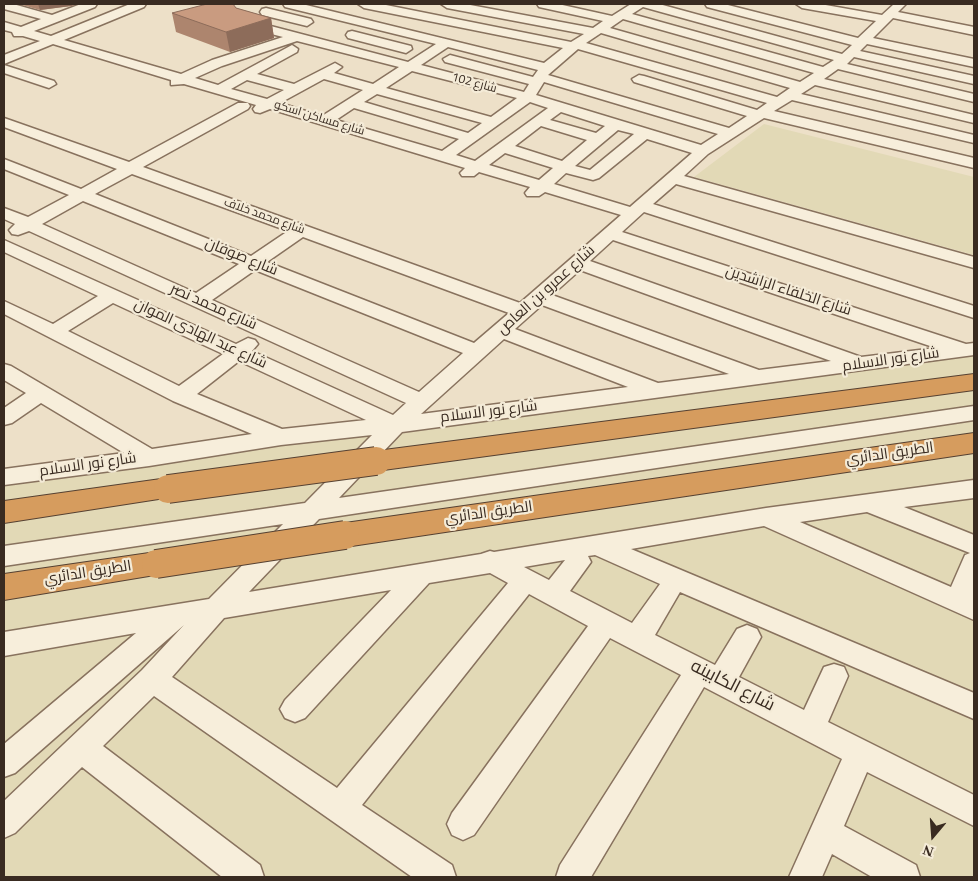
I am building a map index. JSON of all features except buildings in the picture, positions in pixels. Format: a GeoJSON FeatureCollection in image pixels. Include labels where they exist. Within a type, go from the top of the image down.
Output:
{"type":"FeatureCollection","features":[{"type":"Feature","properties":{"kind":"highway"},"geometry":{"type":"LineString","coordinates":[[4,512],[376,460],[974,382]]}},
{"type":"Feature","properties":{"kind":"highway","name":"الطريق الدائري"},"geometry":{"type":"LineString","coordinates":[[4,587],[974,443]]}},
{"type":"Feature","properties":{"kind":"street"},"geometry":{"type":"LineString","coordinates":[[10,32],[53,19],[91,4]]}},
{"type":"Feature","properties":{"kind":"street"},"geometry":{"type":"LineString","coordinates":[[4,60],[140,4]]}},
{"type":"Feature","properties":{"kind":"street"},"geometry":{"type":"LineString","coordinates":[[289,4],[503,56],[541,75]]}},
{"type":"Feature","properties":{"kind":"street"},"geometry":{"type":"LineString","coordinates":[[364,4],[528,38],[664,70],[847,53],[974,31]]}},
{"type":"Feature","properties":{"kind":"street"},"geometry":{"type":"LineString","coordinates":[[407,13],[423,4]]}},
{"type":"Feature","properties":{"kind":"street"},"geometry":{"type":"LineString","coordinates":[[447,4],[597,31],[974,63]]}},
{"type":"Feature","properties":{"kind":"street"},"geometry":{"type":"LineString","coordinates":[[543,4],[630,9],[974,80]]}},
{"type":"Feature","properties":{"kind":"street"},"geometry":{"type":"LineString","coordinates":[[712,4],[974,98]]}},
{"type":"Feature","properties":{"kind":"street"},"geometry":{"type":"LineString","coordinates":[[802,4],[847,53],[974,140]]}},
{"type":"Feature","properties":{"kind":"street"},"geometry":{"type":"LineString","coordinates":[[8,5],[53,19]]}},
{"type":"Feature","properties":{"kind":"street"},"geometry":{"type":"LineString","coordinates":[[444,157],[528,98],[541,75],[571,48],[630,9],[847,53],[974,119]]}},
{"type":"Feature","properties":{"kind":"street"},"geometry":{"type":"LineString","coordinates":[[266,12],[319,25]]}},
{"type":"Feature","properties":{"kind":"street"},"geometry":{"type":"LineString","coordinates":[[333,37],[354,20]]}},
{"type":"Feature","properties":{"kind":"street","name":"شارع 102"},"geometry":{"type":"LineString","coordinates":[[244,23],[306,40],[333,37],[359,54],[528,98],[703,151]]}},
{"type":"Feature","properties":{"kind":"street"},"geometry":{"type":"LineString","coordinates":[[352,35],[372,24]]}},
{"type":"Feature","properties":{"kind":"street"},"geometry":{"type":"LineString","coordinates":[[468,48],[492,31]]}},
{"type":"Feature","properties":{"kind":"street","name":"شارع مساكن اسكو"},"geometry":{"type":"LineString","coordinates":[[10,32],[537,190],[634,213],[974,312]]}},
{"type":"Feature","properties":{"kind":"street"},"geometry":{"type":"LineString","coordinates":[[333,37],[352,35],[406,49]]}},
{"type":"Feature","properties":{"kind":"street"},"geometry":{"type":"LineString","coordinates":[[387,61],[426,37]]}},
{"type":"Feature","properties":{"kind":"street"},"geometry":{"type":"LineString","coordinates":[[503,56],[528,38]]}},
{"type":"Feature","properties":{"kind":"street"},"geometry":{"type":"LineString","coordinates":[[219,90],[306,40]]}},
{"type":"Feature","properties":{"kind":"street"},"geometry":{"type":"LineString","coordinates":[[176,82],[217,63],[306,40]]}},
{"type":"Feature","properties":{"kind":"street"},"geometry":{"type":"LineString","coordinates":[[324,121],[448,42]]}},
{"type":"Feature","properties":{"kind":"street"},"geometry":{"type":"LineString","coordinates":[[571,48],[619,70]]}},
{"type":"Feature","properties":{"kind":"street","name":"شارع عمرو بن العاص"},"geometry":{"type":"LineString","coordinates":[[4,822],[152,679],[218,607],[395,425],[703,151],[847,53]]}},
{"type":"Feature","properties":{"kind":"street"},"geometry":{"type":"LineString","coordinates":[[4,238],[131,168],[296,89],[359,54]]}},
{"type":"Feature","properties":{"kind":"street"},"geometry":{"type":"LineString","coordinates":[[430,54],[541,75],[730,133]]}},
{"type":"Feature","properties":{"kind":"street"},"geometry":{"type":"LineString","coordinates":[[4,69],[49,84]]}},
{"type":"Feature","properties":{"kind":"street"},"geometry":{"type":"LineString","coordinates":[[664,70],[642,80],[760,114],[974,163]]}},
{"type":"Feature","properties":{"kind":"street"},"geometry":{"type":"LineString","coordinates":[[322,74],[493,122]]}},
{"type":"Feature","properties":{"kind":"street"},"geometry":{"type":"LineString","coordinates":[[246,75],[296,89]]}},
{"type":"Feature","properties":{"kind":"street","name":"شارع مساكن اسكو"},"geometry":{"type":"LineString","coordinates":[[176,82],[219,90],[256,107],[324,121],[377,142],[444,157],[473,170]]}},
{"type":"Feature","properties":{"kind":"street"},"geometry":{"type":"LineString","coordinates":[[443,108],[478,85]]}},
{"type":"Feature","properties":{"kind":"street"},"geometry":{"type":"LineString","coordinates":[[352,103],[470,138]]}},
{"type":"Feature","properties":{"kind":"street"},"geometry":{"type":"LineString","coordinates":[[473,170],[558,107]]}},
{"type":"Feature","properties":{"kind":"street"},"geometry":{"type":"LineString","coordinates":[[538,121],[599,139]]}},
{"type":"Feature","properties":{"kind":"street","name":"شارع محمد خلاف"},"geometry":{"type":"LineString","coordinates":[[4,122],[523,311]]}},
{"type":"Feature","properties":{"kind":"street"},"geometry":{"type":"LineString","coordinates":[[537,190],[616,124]]}},
{"type":"Feature","properties":{"kind":"street"},"geometry":{"type":"LineString","coordinates":[[504,147],[593,175],[645,133]]}},
{"type":"Feature","properties":{"kind":"street","name":"شارع صوفان"},"geometry":{"type":"LineString","coordinates":[[4,164],[478,352]]}},
{"type":"Feature","properties":{"kind":"street"},"geometry":{"type":"LineString","coordinates":[[673,178],[974,263]]}},
{"type":"Feature","properties":{"kind":"street","name":"شارع محمد نصر"},"geometry":{"type":"LineString","coordinates":[[4,213],[422,402]]}},
{"type":"Feature","properties":{"kind":"street"},"geometry":{"type":"LineString","coordinates":[[197,301],[301,230]]}},
{"type":"Feature","properties":{"kind":"street","name":"شارع الخلفاء الراشدين"},"geometry":{"type":"LineString","coordinates":[[611,234],[970,350]]}},
{"type":"Feature","properties":{"kind":"street","name":"شارع عبد الهادى الموان"},"geometry":{"type":"LineString","coordinates":[[4,245],[395,425]]}},
{"type":"Feature","properties":{"kind":"street"},"geometry":{"type":"LineString","coordinates":[[578,263],[862,365]]}},
{"type":"Feature","properties":{"kind":"street"},"geometry":{"type":"LineString","coordinates":[[54,332],[112,295]]}},
{"type":"Feature","properties":{"kind":"street"},"geometry":{"type":"LineString","coordinates":[[539,298],[760,378]]}},
{"type":"Feature","properties":{"kind":"street"},"geometry":{"type":"LineString","coordinates":[[4,306],[181,396],[281,437]]}},
{"type":"Feature","properties":{"kind":"street"},"geometry":{"type":"LineString","coordinates":[[181,396],[264,331]]}},
{"type":"Feature","properties":{"kind":"street"},"geometry":{"type":"LineString","coordinates":[[502,331],[657,391]]}},
{"type":"Feature","properties":{"kind":"street","name":"شارع نور الاسلام"},"geometry":{"type":"LineString","coordinates":[[4,478],[150,458],[281,437],[395,425],[970,350]]}},
{"type":"Feature","properties":{"kind":"street"},"geometry":{"type":"LineString","coordinates":[[4,372],[150,458]]}},
{"type":"Feature","properties":{"kind":"street"},"geometry":{"type":"LineString","coordinates":[[4,418],[40,394]]}},
{"type":"Feature","properties":{"kind":"street"},"geometry":{"type":"LineString","coordinates":[[4,556],[974,414]]}},
{"type":"Feature","properties":{"kind":"street"},"geometry":{"type":"LineString","coordinates":[[4,644],[174,617],[218,607],[490,561],[588,554],[766,517],[974,489]]}},
{"type":"Feature","properties":{"kind":"street"},"geometry":{"type":"LineString","coordinates":[[866,503],[974,545]]}},
{"type":"Feature","properties":{"kind":"street"},"geometry":{"type":"LineString","coordinates":[[766,517],[966,605],[974,562]]}},
{"type":"Feature","properties":{"kind":"street"},"geometry":{"type":"LineString","coordinates":[[553,595],[588,554]]}},
{"type":"Feature","properties":{"kind":"street"},"geometry":{"type":"LineString","coordinates":[[588,554],[974,706]]}},
{"type":"Feature","properties":{"kind":"street","name":"شارع الكابينه"},"geometry":{"type":"LineString","coordinates":[[490,561],[606,623],[974,811]]}},
{"type":"Feature","properties":{"kind":"street"},"geometry":{"type":"LineString","coordinates":[[295,709],[423,573]]}},
{"type":"Feature","properties":{"kind":"street"},"geometry":{"type":"LineString","coordinates":[[340,808],[526,580]]}},
{"type":"Feature","properties":{"kind":"street"},"geometry":{"type":"LineString","coordinates":[[637,639],[667,592]]}},
{"type":"Feature","properties":{"kind":"street"},"geometry":{"type":"LineString","coordinates":[[4,763],[174,617]]}},
{"type":"Feature","properties":{"kind":"street"},"geometry":{"type":"LineString","coordinates":[[463,824],[606,623]]}},
{"type":"Feature","properties":{"kind":"street"},"geometry":{"type":"LineString","coordinates":[[572,877],[710,675],[747,637]]}},
{"type":"Feature","properties":{"kind":"street"},"geometry":{"type":"LineString","coordinates":[[811,727],[834,676]]}},
{"type":"Feature","properties":{"kind":"street"},"geometry":{"type":"LineString","coordinates":[[152,679],[440,877]]}},
{"type":"Feature","properties":{"kind":"street"},"geometry":{"type":"LineString","coordinates":[[82,748],[248,877]]}},
{"type":"Feature","properties":{"kind":"street"},"geometry":{"type":"LineString","coordinates":[[805,877],[860,753]]}},
{"type":"Feature","properties":{"kind":"street"},"geometry":{"type":"LineString","coordinates":[[825,833],[904,877]]}},
{"type":"Feature","properties":{"kind":"shaded area"},"geometry":{"type":"Polygon","coordinates":[[[764,124],[974,177],[974,255],[694,177],[764,124]]]}},
{"type":"Feature","properties":{"kind":"shaded area"},"geometry":{"type":"Polygon","coordinates":[[[974,347],[974,877],[4,877],[4,474],[974,347]]]}}]}
